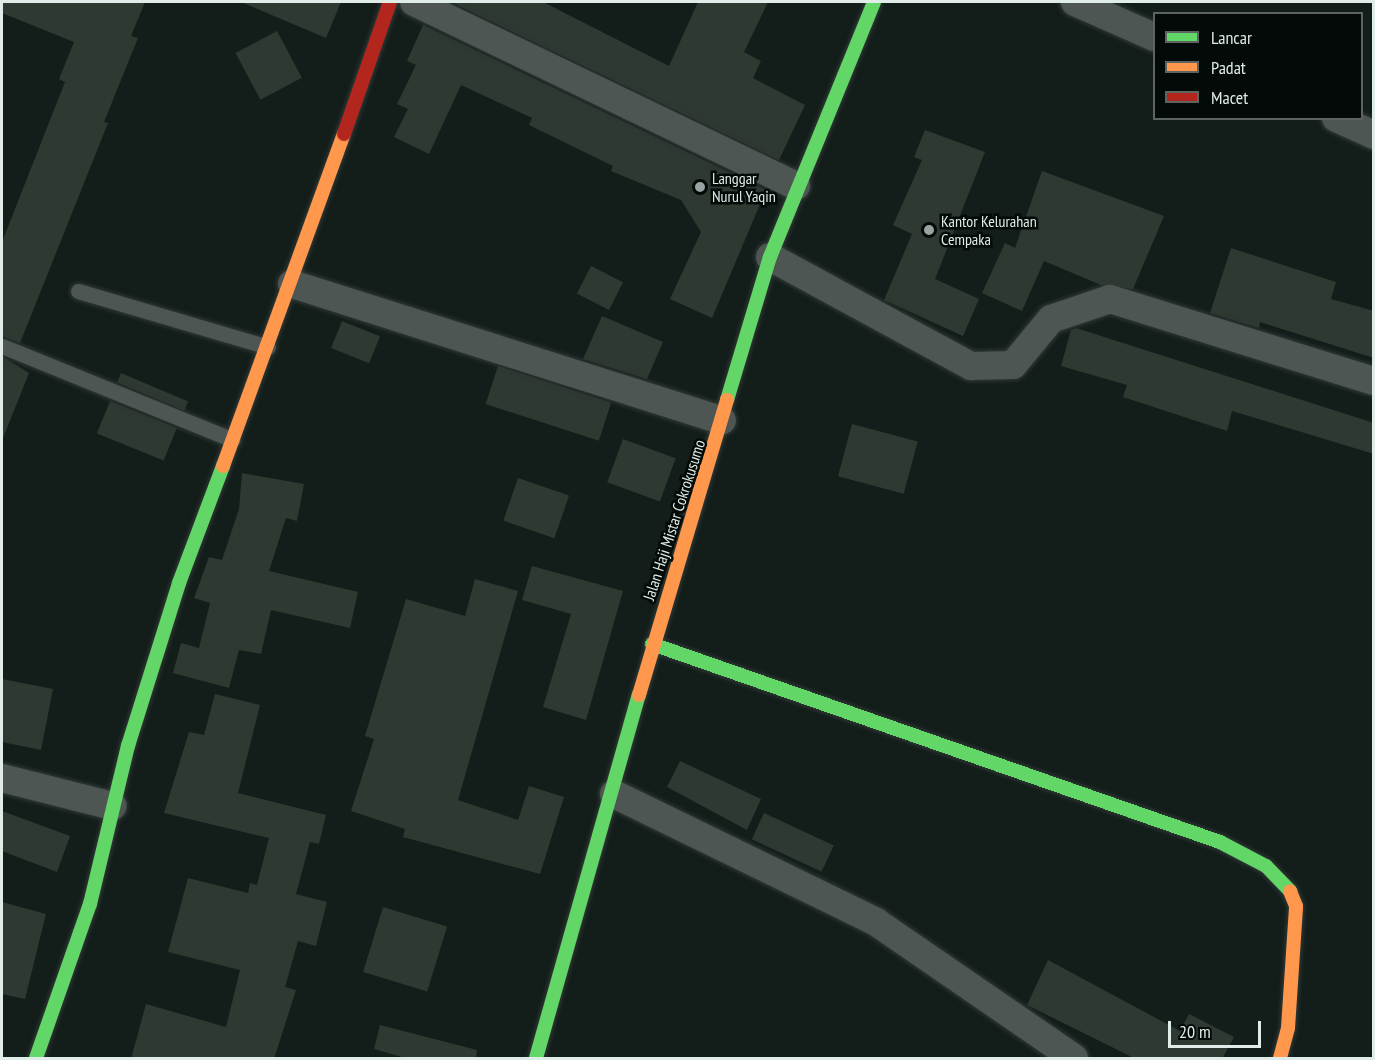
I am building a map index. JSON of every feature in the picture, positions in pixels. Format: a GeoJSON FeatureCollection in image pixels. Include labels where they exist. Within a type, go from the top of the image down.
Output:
{"type":"FeatureCollection","features":[{"type":"Feature","properties":{"kind":"street"},"geometry":{"type":"LineString","coordinates":[[36,1059],[90,904],[113,806],[179,583],[292,284],[390,2]]}},
{"type":"Feature","properties":{"kind":"street"},"geometry":{"type":"LineString","coordinates":[[414,2],[795,186]]}},
{"type":"Feature","properties":{"kind":"street","name":"Jalan Haji Mistar Cokrokusumo"},"geometry":{"type":"LineString","coordinates":[[536,1059],[614,794],[652,644],[770,257],[795,186],[874,2]]}},
{"type":"Feature","properties":{"kind":"street"},"geometry":{"type":"LineString","coordinates":[[1076,2],[1153,36]]}},
{"type":"Feature","properties":{"kind":"street"},"geometry":{"type":"LineString","coordinates":[[1340,120],[1374,135]]}},
{"type":"Feature","properties":{"kind":"street"},"geometry":{"type":"LineString","coordinates":[[770,257],[971,366],[1013,366],[1051,319],[1110,299],[1374,381]]}},
{"type":"Feature","properties":{"kind":"street"},"geometry":{"type":"LineString","coordinates":[[292,284],[722,420]]}},
{"type":"Feature","properties":{"kind":"street"},"geometry":{"type":"LineString","coordinates":[[652,644],[941,749],[1220,842],[1266,866],[1287,883],[1296,906],[1288,1028],[1280,1059]]}},
{"type":"Feature","properties":{"kind":"street"},"geometry":{"type":"LineString","coordinates":[[2,778],[113,806]]}},
{"type":"Feature","properties":{"kind":"street"},"geometry":{"type":"LineString","coordinates":[[614,794],[876,922],[1074,1059]]}},
{"type":"Feature","properties":{"kind":"lane"},"geometry":{"type":"LineString","coordinates":[[78,291],[268,347]]}},
{"type":"Feature","properties":{"kind":"lane"},"geometry":{"type":"LineString","coordinates":[[2,346],[233,440]]}},
{"type":"Feature","properties":{"kind":"building"},"geometry":{"type":"Polygon","coordinates":[[[2,2],[145,2],[131,36],[138,38],[104,122],[108,123],[20,343],[2,336],[2,242],[65,82],[59,79],[74,42],[2,13],[2,2]]]}},
{"type":"Feature","properties":{"kind":"building"},"geometry":{"type":"Polygon","coordinates":[[[241,2],[341,2],[326,38],[241,2]]]}},
{"type":"Feature","properties":{"kind":"building"},"geometry":{"type":"Polygon","coordinates":[[[451,2],[543,2],[669,66],[698,2],[768,2],[744,52],[761,61],[753,78],[805,105],[779,160],[451,2]]]}},
{"type":"Feature","properties":{"kind":"building"},"geometry":{"type":"Polygon","coordinates":[[[423,25],[766,190],[712,318],[670,299],[701,232],[681,200],[611,171],[613,166],[529,125],[532,118],[461,85],[429,154],[394,137],[408,109],[397,104],[416,65],[407,61],[423,25]]]}},
{"type":"Feature","properties":{"kind":"building"},"geometry":{"type":"Polygon","coordinates":[[[277,31],[302,78],[260,100],[236,53],[277,31]]]}},
{"type":"Feature","properties":{"kind":"building","name":"Kantor Kelurahan Cempaka"},"geometry":{"type":"Polygon","coordinates":[[[925,130],[985,152],[935,279],[979,299],[963,336],[884,300],[912,234],[893,225],[922,160],[914,157],[925,130]]]}},
{"type":"Feature","properties":{"kind":"building"},"geometry":{"type":"Polygon","coordinates":[[[1042,171],[1164,216],[1133,289],[1101,285],[1044,261],[1022,311],[982,293],[1005,243],[1015,248],[1042,171]]]}},
{"type":"Feature","properties":{"kind":"building"},"geometry":{"type":"Polygon","coordinates":[[[1231,248],[1336,282],[1331,299],[1374,311],[1374,358],[1260,322],[1259,328],[1210,313],[1231,248]]]}},
{"type":"Feature","properties":{"kind":"building"},"geometry":{"type":"Polygon","coordinates":[[[591,266],[623,282],[609,310],[577,294],[591,266]]]}},
{"type":"Feature","properties":{"kind":"building"},"geometry":{"type":"Polygon","coordinates":[[[602,316],[663,342],[647,379],[583,359],[602,316]]]}},
{"type":"Feature","properties":{"kind":"building"},"geometry":{"type":"Polygon","coordinates":[[[342,321],[380,336],[369,363],[331,348],[342,321]]]}},
{"type":"Feature","properties":{"kind":"building"},"geometry":{"type":"Polygon","coordinates":[[[1076,328],[1374,423],[1374,454],[1232,411],[1227,431],[1123,397],[1127,385],[1061,366],[1071,330],[1076,328]]]}},
{"type":"Feature","properties":{"kind":"building"},"geometry":{"type":"Polygon","coordinates":[[[2,356],[29,373],[3,438],[2,438],[2,356]]]}},
{"type":"Feature","properties":{"kind":"building"},"geometry":{"type":"Polygon","coordinates":[[[498,366],[611,403],[599,441],[486,404],[498,366]]]}},
{"type":"Feature","properties":{"kind":"building"},"geometry":{"type":"Polygon","coordinates":[[[121,373],[188,402],[184,411],[117,382],[121,373]]]}},
{"type":"Feature","properties":{"kind":"building"},"geometry":{"type":"Polygon","coordinates":[[[110,401],[177,428],[164,460],[97,433],[110,401]]]}},
{"type":"Feature","properties":{"kind":"building"},"geometry":{"type":"Polygon","coordinates":[[[852,424],[918,442],[904,494],[838,476],[852,424]]]}},
{"type":"Feature","properties":{"kind":"building"},"geometry":{"type":"Polygon","coordinates":[[[623,439],[676,458],[660,501],[607,482],[623,439]]]}},
{"type":"Feature","properties":{"kind":"building"},"geometry":{"type":"Polygon","coordinates":[[[242,473],[304,484],[297,521],[286,518],[269,571],[358,592],[350,628],[271,610],[261,654],[239,650],[229,688],[173,673],[181,643],[199,648],[210,603],[194,598],[209,557],[222,560],[239,509],[242,473]]]}},
{"type":"Feature","properties":{"kind":"building"},"geometry":{"type":"Polygon","coordinates":[[[518,478],[569,496],[554,538],[503,521],[518,478]]]}},
{"type":"Feature","properties":{"kind":"building"},"geometry":{"type":"Polygon","coordinates":[[[532,566],[623,591],[586,720],[543,707],[571,614],[522,600],[532,566]]]}},
{"type":"Feature","properties":{"kind":"building"},"geometry":{"type":"Polygon","coordinates":[[[475,579],[518,591],[458,800],[518,820],[529,786],[564,797],[540,874],[403,837],[405,829],[351,811],[374,739],[365,736],[406,599],[465,616],[475,579]]]}},
{"type":"Feature","properties":{"kind":"building"},"geometry":{"type":"Polygon","coordinates":[[[2,679],[53,689],[41,750],[2,742],[2,679]]]}},
{"type":"Feature","properties":{"kind":"building"},"geometry":{"type":"Polygon","coordinates":[[[215,694],[260,705],[238,793],[326,815],[319,844],[310,842],[296,894],[327,902],[316,946],[298,941],[285,987],[296,990],[274,1059],[131,1059],[146,1004],[226,1027],[240,970],[168,952],[188,878],[248,893],[250,883],[257,885],[269,838],[164,813],[189,732],[204,735],[215,694]]]}},
{"type":"Feature","properties":{"kind":"building"},"geometry":{"type":"Polygon","coordinates":[[[680,761],[761,799],[747,830],[667,787],[680,761]]]}},
{"type":"Feature","properties":{"kind":"building"},"geometry":{"type":"Polygon","coordinates":[[[2,811],[70,836],[57,872],[2,851],[2,811]]]}},
{"type":"Feature","properties":{"kind":"building"},"geometry":{"type":"Polygon","coordinates":[[[764,813],[834,846],[822,872],[752,839],[764,813]]]}},
{"type":"Feature","properties":{"kind":"building"},"geometry":{"type":"Polygon","coordinates":[[[2,902],[46,914],[25,999],[2,994],[2,902]]]}},
{"type":"Feature","properties":{"kind":"building"},"geometry":{"type":"Polygon","coordinates":[[[383,907],[447,927],[427,992],[363,972],[383,907]]]}},
{"type":"Feature","properties":{"kind":"building"},"geometry":{"type":"Polygon","coordinates":[[[1048,960],[1180,1031],[1189,1014],[1234,1037],[1222,1059],[1136,1059],[1027,1005],[1048,960]]]}},
{"type":"Feature","properties":{"kind":"building"},"geometry":{"type":"Polygon","coordinates":[[[380,1025],[477,1050],[476,1059],[409,1059],[374,1049],[380,1025]]]}},
{"type":"Feature","properties":{"kind":"traffic: fast"},"geometry":{"type":"LineString","coordinates":[[727,400],[770,257],[874,2]]}},
{"type":"Feature","properties":{"kind":"traffic: fast"},"geometry":{"type":"LineString","coordinates":[[36,1058],[90,904],[128,746],[179,583],[223,466]]}},
{"type":"Feature","properties":{"kind":"traffic: fast"},"geometry":{"type":"LineString","coordinates":[[652,644],[1220,842],[1266,866],[1290,891]]}},
{"type":"Feature","properties":{"kind":"traffic: fast"},"geometry":{"type":"LineString","coordinates":[[536,1058],[639,695]]}},
{"type":"Feature","properties":{"kind":"traffic: slow"},"geometry":{"type":"LineString","coordinates":[[223,466],[344,134]]}},
{"type":"Feature","properties":{"kind":"traffic: slow"},"geometry":{"type":"LineString","coordinates":[[639,695],[727,400]]}},
{"type":"Feature","properties":{"kind":"traffic: slow"},"geometry":{"type":"LineString","coordinates":[[1280,1058],[1288,1028],[1296,906],[1290,891]]}},
{"type":"Feature","properties":{"kind":"traffic: jam"},"geometry":{"type":"LineString","coordinates":[[344,134],[390,2]]}},
{"type":"Feature","properties":{"kind":"place","name":"Langgar Nurul Yaqin"},"geometry":{"type":"Point","coordinates":[700,187]}},
{"type":"Feature","properties":{"kind":"place","name":"Kantor Kelurahan Cempaka"},"geometry":{"type":"Point","coordinates":[929,230]}}]}
